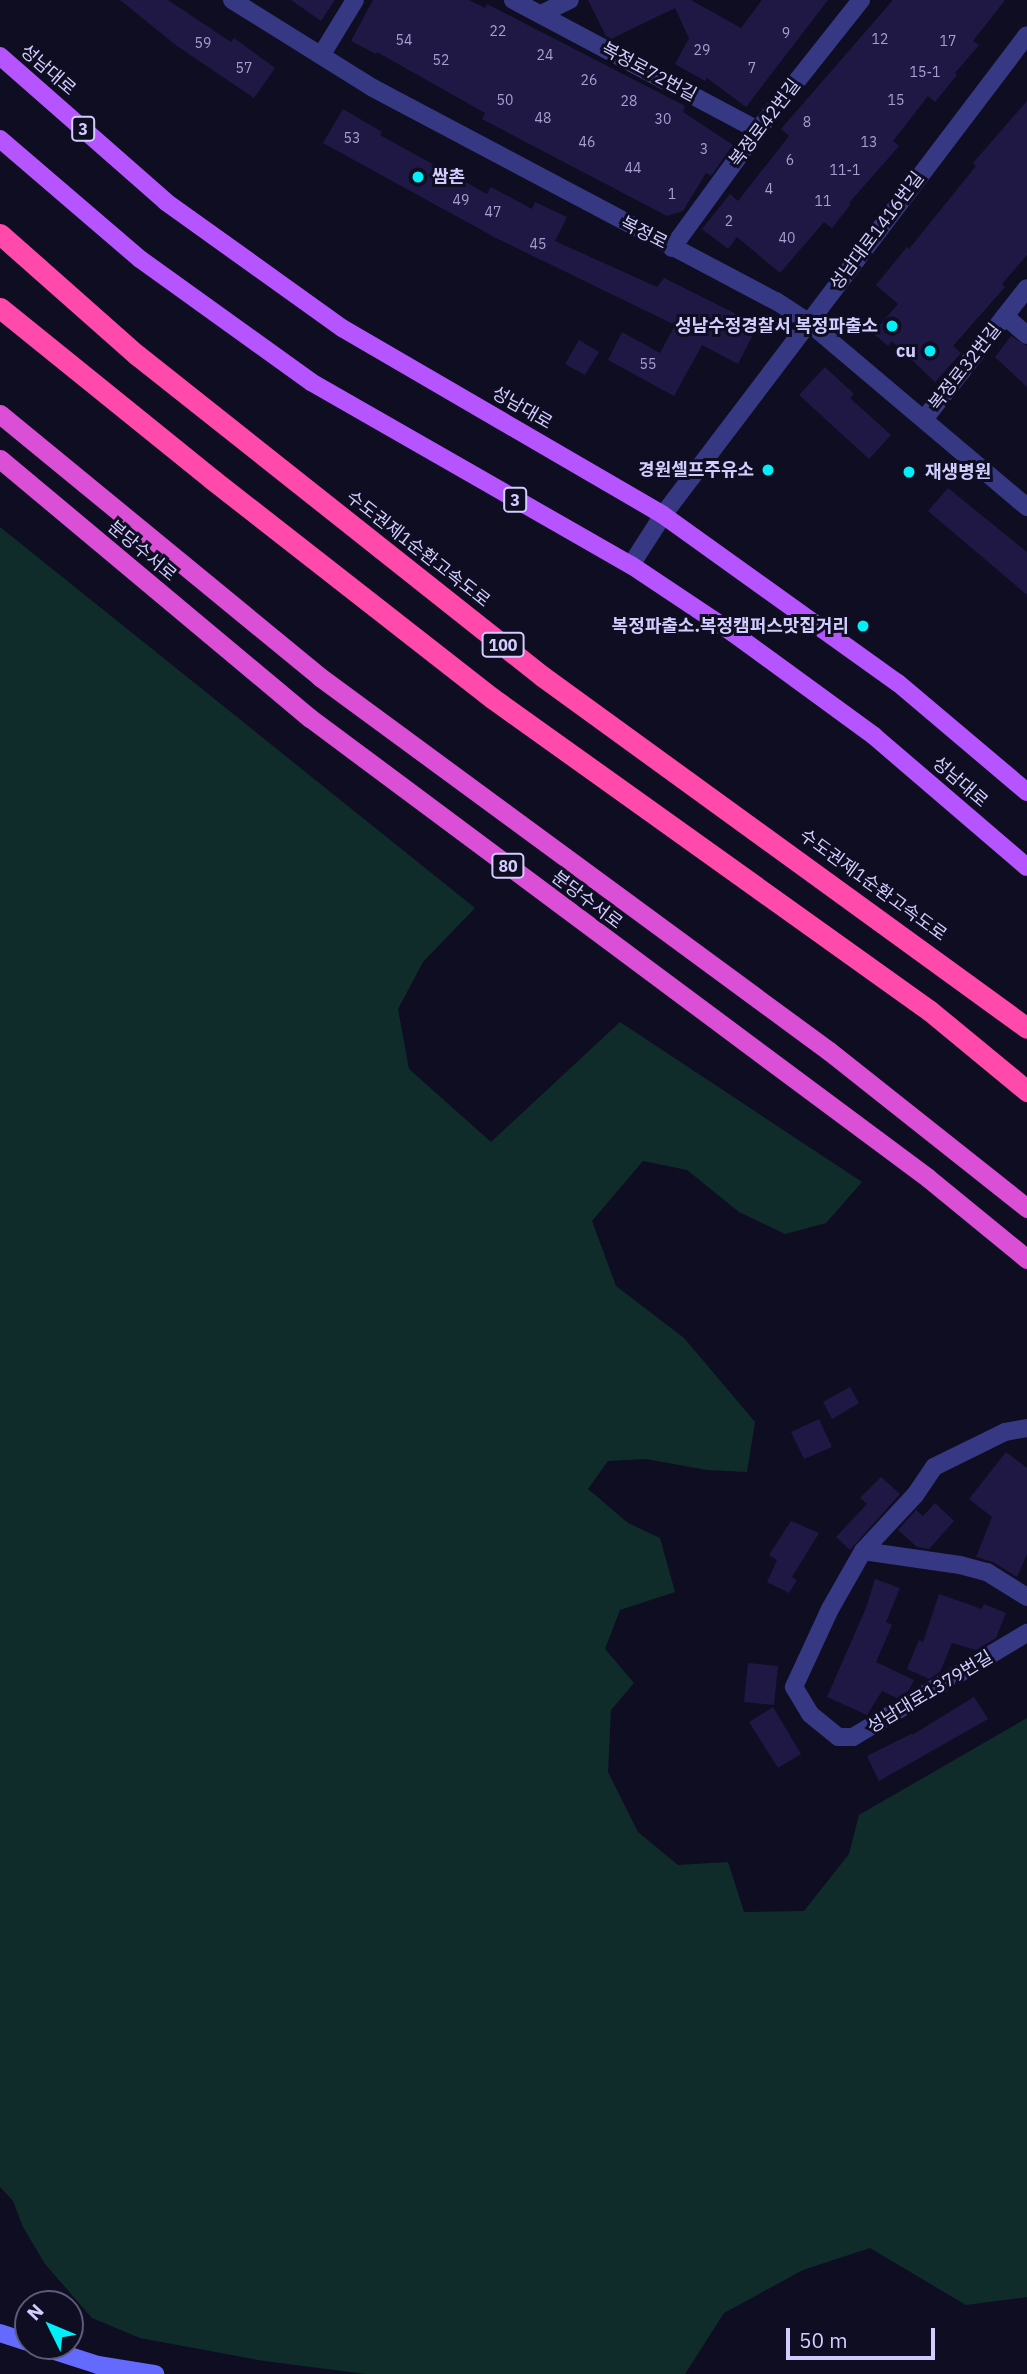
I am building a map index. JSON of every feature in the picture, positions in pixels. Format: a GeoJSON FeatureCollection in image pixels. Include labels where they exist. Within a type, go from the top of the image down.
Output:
{"type":"FeatureCollection","features":[{"type":"Feature","properties":{"kind":"highway","name":"수도권제1순환고속도로"},"geometry":{"type":"LineString","coordinates":[[0,234],[137,355],[542,676],[1027,1028]]}},
{"type":"Feature","properties":{"kind":"highway","name":"100"},"geometry":{"type":"LineString","coordinates":[[0,308],[213,480],[492,698],[930,1011],[1027,1091]]}},
{"type":"Feature","properties":{"kind":"highway","name":"분당수서로"},"geometry":{"type":"LineString","coordinates":[[0,414],[320,677],[829,1051],[1027,1208]]}},
{"type":"Feature","properties":{"kind":"highway","name":"분당수서로"},"geometry":{"type":"LineString","coordinates":[[0,459],[310,718],[928,1178],[1027,1259]]}},
{"type":"Feature","properties":{"kind":"main road","name":"성남대로"},"geometry":{"type":"LineString","coordinates":[[0,56],[166,202],[342,328],[663,515],[887,676],[1027,792]]}},
{"type":"Feature","properties":{"kind":"main road","name":"성남대로"},"geometry":{"type":"LineString","coordinates":[[0,139],[140,258],[311,382],[631,565],[733,633],[874,736],[1027,867]]}},
{"type":"Feature","properties":{"kind":"main road"},"geometry":{"type":"LineString","coordinates":[[82,2360],[155,2374]]}},
{"type":"Feature","properties":{"kind":"street","name":"복정로"},"geometry":{"type":"LineString","coordinates":[[232,0],[373,88],[776,301],[808,322],[925,418],[1027,507]]}},
{"type":"Feature","properties":{"kind":"street"},"geometry":{"type":"LineString","coordinates":[[322,54],[355,0]]}},
{"type":"Feature","properties":{"kind":"street","name":"복정로72번길"},"geometry":{"type":"LineString","coordinates":[[513,0],[758,130]]}},
{"type":"Feature","properties":{"kind":"street"},"geometry":{"type":"LineString","coordinates":[[541,15],[570,0]]}},
{"type":"Feature","properties":{"kind":"street","name":"복정로42번길"},"geometry":{"type":"LineString","coordinates":[[672,248],[758,130],[861,0]]}},
{"type":"Feature","properties":{"kind":"street","name":"성남대로1416번길"},"geometry":{"type":"LineString","coordinates":[[631,565],[663,515],[1027,35]]}},
{"type":"Feature","properties":{"kind":"street","name":"복정로32번길"},"geometry":{"type":"LineString","coordinates":[[925,418],[1027,288]]}},
{"type":"Feature","properties":{"kind":"street","name":"복정로32번길"},"geometry":{"type":"LineString","coordinates":[[1005,316],[1027,335]]}},
{"type":"Feature","properties":{"kind":"street","name":"성남대로1379번길"},"geometry":{"type":"LineString","coordinates":[[1027,1428],[1005,1432],[934,1467],[915,1495],[863,1551],[830,1609],[794,1687],[810,1714],[838,1737],[853,1737],[1027,1633]]}},
{"type":"Feature","properties":{"kind":"street"},"geometry":{"type":"LineString","coordinates":[[863,1551],[960,1564],[986,1572],[1027,1597]]}},
{"type":"Feature","properties":{"kind":"green space"},"geometry":{"type":"Polygon","coordinates":[[[0,527],[475,908],[423,962],[398,1009],[409,1069],[491,1142],[620,1022],[862,1182],[826,1223],[785,1234],[739,1212],[687,1170],[643,1161],[592,1221],[616,1286],[684,1338],[755,1422],[747,1472],[707,1470],[646,1459],[608,1461],[588,1489],[628,1523],[660,1538],[675,1592],[620,1610],[605,1649],[634,1683],[611,1710],[608,1772],[638,1832],[678,1865],[728,1862],[744,1912],[804,1911],[849,1854],[859,1815],[1027,1718],[1027,2297],[966,2305],[870,2248],[803,2270],[724,2313],[685,2374],[366,2374],[264,2361],[140,2338],[92,2318],[84,2309],[84,2290],[68,2290],[45,2264],[23,2227],[13,2201],[0,2187],[0,527]]]}},
{"type":"Feature","properties":{"kind":"building"},"geometry":{"type":"Polygon","coordinates":[[[120,0],[168,0],[231,42],[234,38],[275,68],[254,98],[177,46],[120,0]]]}},
{"type":"Feature","properties":{"kind":"building"},"geometry":{"type":"Polygon","coordinates":[[[291,0],[335,0],[321,21],[291,0]]]}},
{"type":"Feature","properties":{"kind":"building"},"geometry":{"type":"Polygon","coordinates":[[[373,0],[469,0],[485,8],[487,4],[685,106],[683,112],[733,145],[711,176],[706,173],[683,211],[667,216],[482,119],[485,113],[377,52],[376,54],[351,41],[373,0]]]}},
{"type":"Feature","properties":{"kind":"building"},"geometry":{"type":"Polygon","coordinates":[[[588,0],[691,0],[741,28],[762,0],[828,0],[746,107],[707,78],[705,81],[675,64],[689,38],[675,8],[611,39],[606,36],[588,0]]]}},
{"type":"Feature","properties":{"kind":"building"},"geometry":{"type":"Polygon","coordinates":[[[893,0],[1005,0],[973,41],[979,45],[955,73],[957,75],[935,102],[928,96],[893,141],[899,146],[849,203],[851,204],[832,228],[824,222],[780,273],[737,237],[728,249],[702,229],[730,194],[738,201],[789,136],[781,129],[893,0]]]}},
{"type":"Feature","properties":{"kind":"building"},"geometry":{"type":"Polygon","coordinates":[[[1027,101],[1027,255],[1002,284],[1005,287],[953,346],[961,353],[935,382],[892,341],[888,346],[873,333],[898,304],[876,285],[907,247],[909,249],[976,166],[973,163],[1027,101]]]}},
{"type":"Feature","properties":{"kind":"building"},"geometry":{"type":"Polygon","coordinates":[[[343,109],[382,132],[380,135],[487,194],[491,187],[532,209],[535,202],[567,217],[555,241],[657,287],[664,278],[758,325],[738,364],[702,345],[674,396],[608,360],[622,332],[660,353],[675,325],[496,238],[323,143],[343,109]]]}},
{"type":"Feature","properties":{"kind":"building"},"geometry":{"type":"Polygon","coordinates":[[[1011,336],[1027,346],[1027,387],[995,357],[1011,336]]]}},
{"type":"Feature","properties":{"kind":"building"},"geometry":{"type":"Polygon","coordinates":[[[579,340],[599,352],[585,375],[565,364],[579,340]]]}},
{"type":"Feature","properties":{"kind":"building"},"geometry":{"type":"Polygon","coordinates":[[[825,367],[854,394],[850,398],[891,435],[869,459],[799,395],[825,367]]]}},
{"type":"Feature","properties":{"kind":"building"},"geometry":{"type":"Polygon","coordinates":[[[948,488],[1027,552],[1027,595],[928,511],[948,488]]]}},
{"type":"Feature","properties":{"kind":"building"},"geometry":{"type":"Polygon","coordinates":[[[850,1387],[859,1403],[832,1419],[823,1402],[850,1387]]]}},
{"type":"Feature","properties":{"kind":"building"},"geometry":{"type":"Polygon","coordinates":[[[819,1419],[832,1447],[804,1459],[791,1432],[819,1419]]]}},
{"type":"Feature","properties":{"kind":"building"},"geometry":{"type":"Polygon","coordinates":[[[1006,1452],[1027,1468],[1027,1554],[1017,1577],[993,1562],[976,1557],[992,1517],[969,1499],[1006,1452]]]}},
{"type":"Feature","properties":{"kind":"building"},"geometry":{"type":"Polygon","coordinates":[[[881,1477],[900,1494],[850,1550],[836,1537],[867,1504],[860,1498],[881,1477]]]}},
{"type":"Feature","properties":{"kind":"building"},"geometry":{"type":"Polygon","coordinates":[[[935,1503],[954,1521],[929,1549],[917,1547],[898,1530],[916,1510],[923,1516],[935,1503]]]}},
{"type":"Feature","properties":{"kind":"building"},"geometry":{"type":"Polygon","coordinates":[[[791,1521],[819,1533],[792,1577],[797,1580],[789,1593],[767,1582],[777,1560],[769,1555],[791,1521]]]}},
{"type":"Feature","properties":{"kind":"building"},"geometry":{"type":"Polygon","coordinates":[[[875,1579],[900,1588],[886,1622],[892,1625],[876,1662],[914,1680],[909,1690],[897,1698],[882,1691],[867,1715],[827,1697],[866,1608],[875,1579]]]}},
{"type":"Feature","properties":{"kind":"building"},"geometry":{"type":"Polygon","coordinates":[[[939,1594],[982,1609],[984,1604],[1006,1613],[996,1638],[976,1650],[952,1643],[940,1672],[929,1679],[907,1669],[919,1640],[923,1642],[939,1594]]]}},
{"type":"Feature","properties":{"kind":"building"},"geometry":{"type":"Polygon","coordinates":[[[748,1663],[778,1666],[774,1705],[744,1702],[748,1663]]]}},
{"type":"Feature","properties":{"kind":"building"},"geometry":{"type":"Polygon","coordinates":[[[974,1697],[988,1719],[879,1781],[867,1756],[913,1733],[912,1735],[974,1697]]]}},
{"type":"Feature","properties":{"kind":"building"},"geometry":{"type":"Polygon","coordinates":[[[773,1707],[801,1754],[778,1768],[749,1722],[773,1707]]]}},
{"type":"Feature","properties":{"kind":"place","name":"쌈촌"},"geometry":{"type":"Point","coordinates":[418,177]}},
{"type":"Feature","properties":{"kind":"place","name":"성남수정경찰서 복정파출소"},"geometry":{"type":"Point","coordinates":[892,326]}},
{"type":"Feature","properties":{"kind":"place","name":"cu"},"geometry":{"type":"Point","coordinates":[930,351]}},
{"type":"Feature","properties":{"kind":"place","name":"경원셀프주유소"},"geometry":{"type":"Point","coordinates":[768,470]}},
{"type":"Feature","properties":{"kind":"place","name":"재생병원"},"geometry":{"type":"Point","coordinates":[909,472]}},
{"type":"Feature","properties":{"kind":"place","name":"복정파출소.복정캠퍼스맛집거리"},"geometry":{"type":"Point","coordinates":[863,626]}}]}
